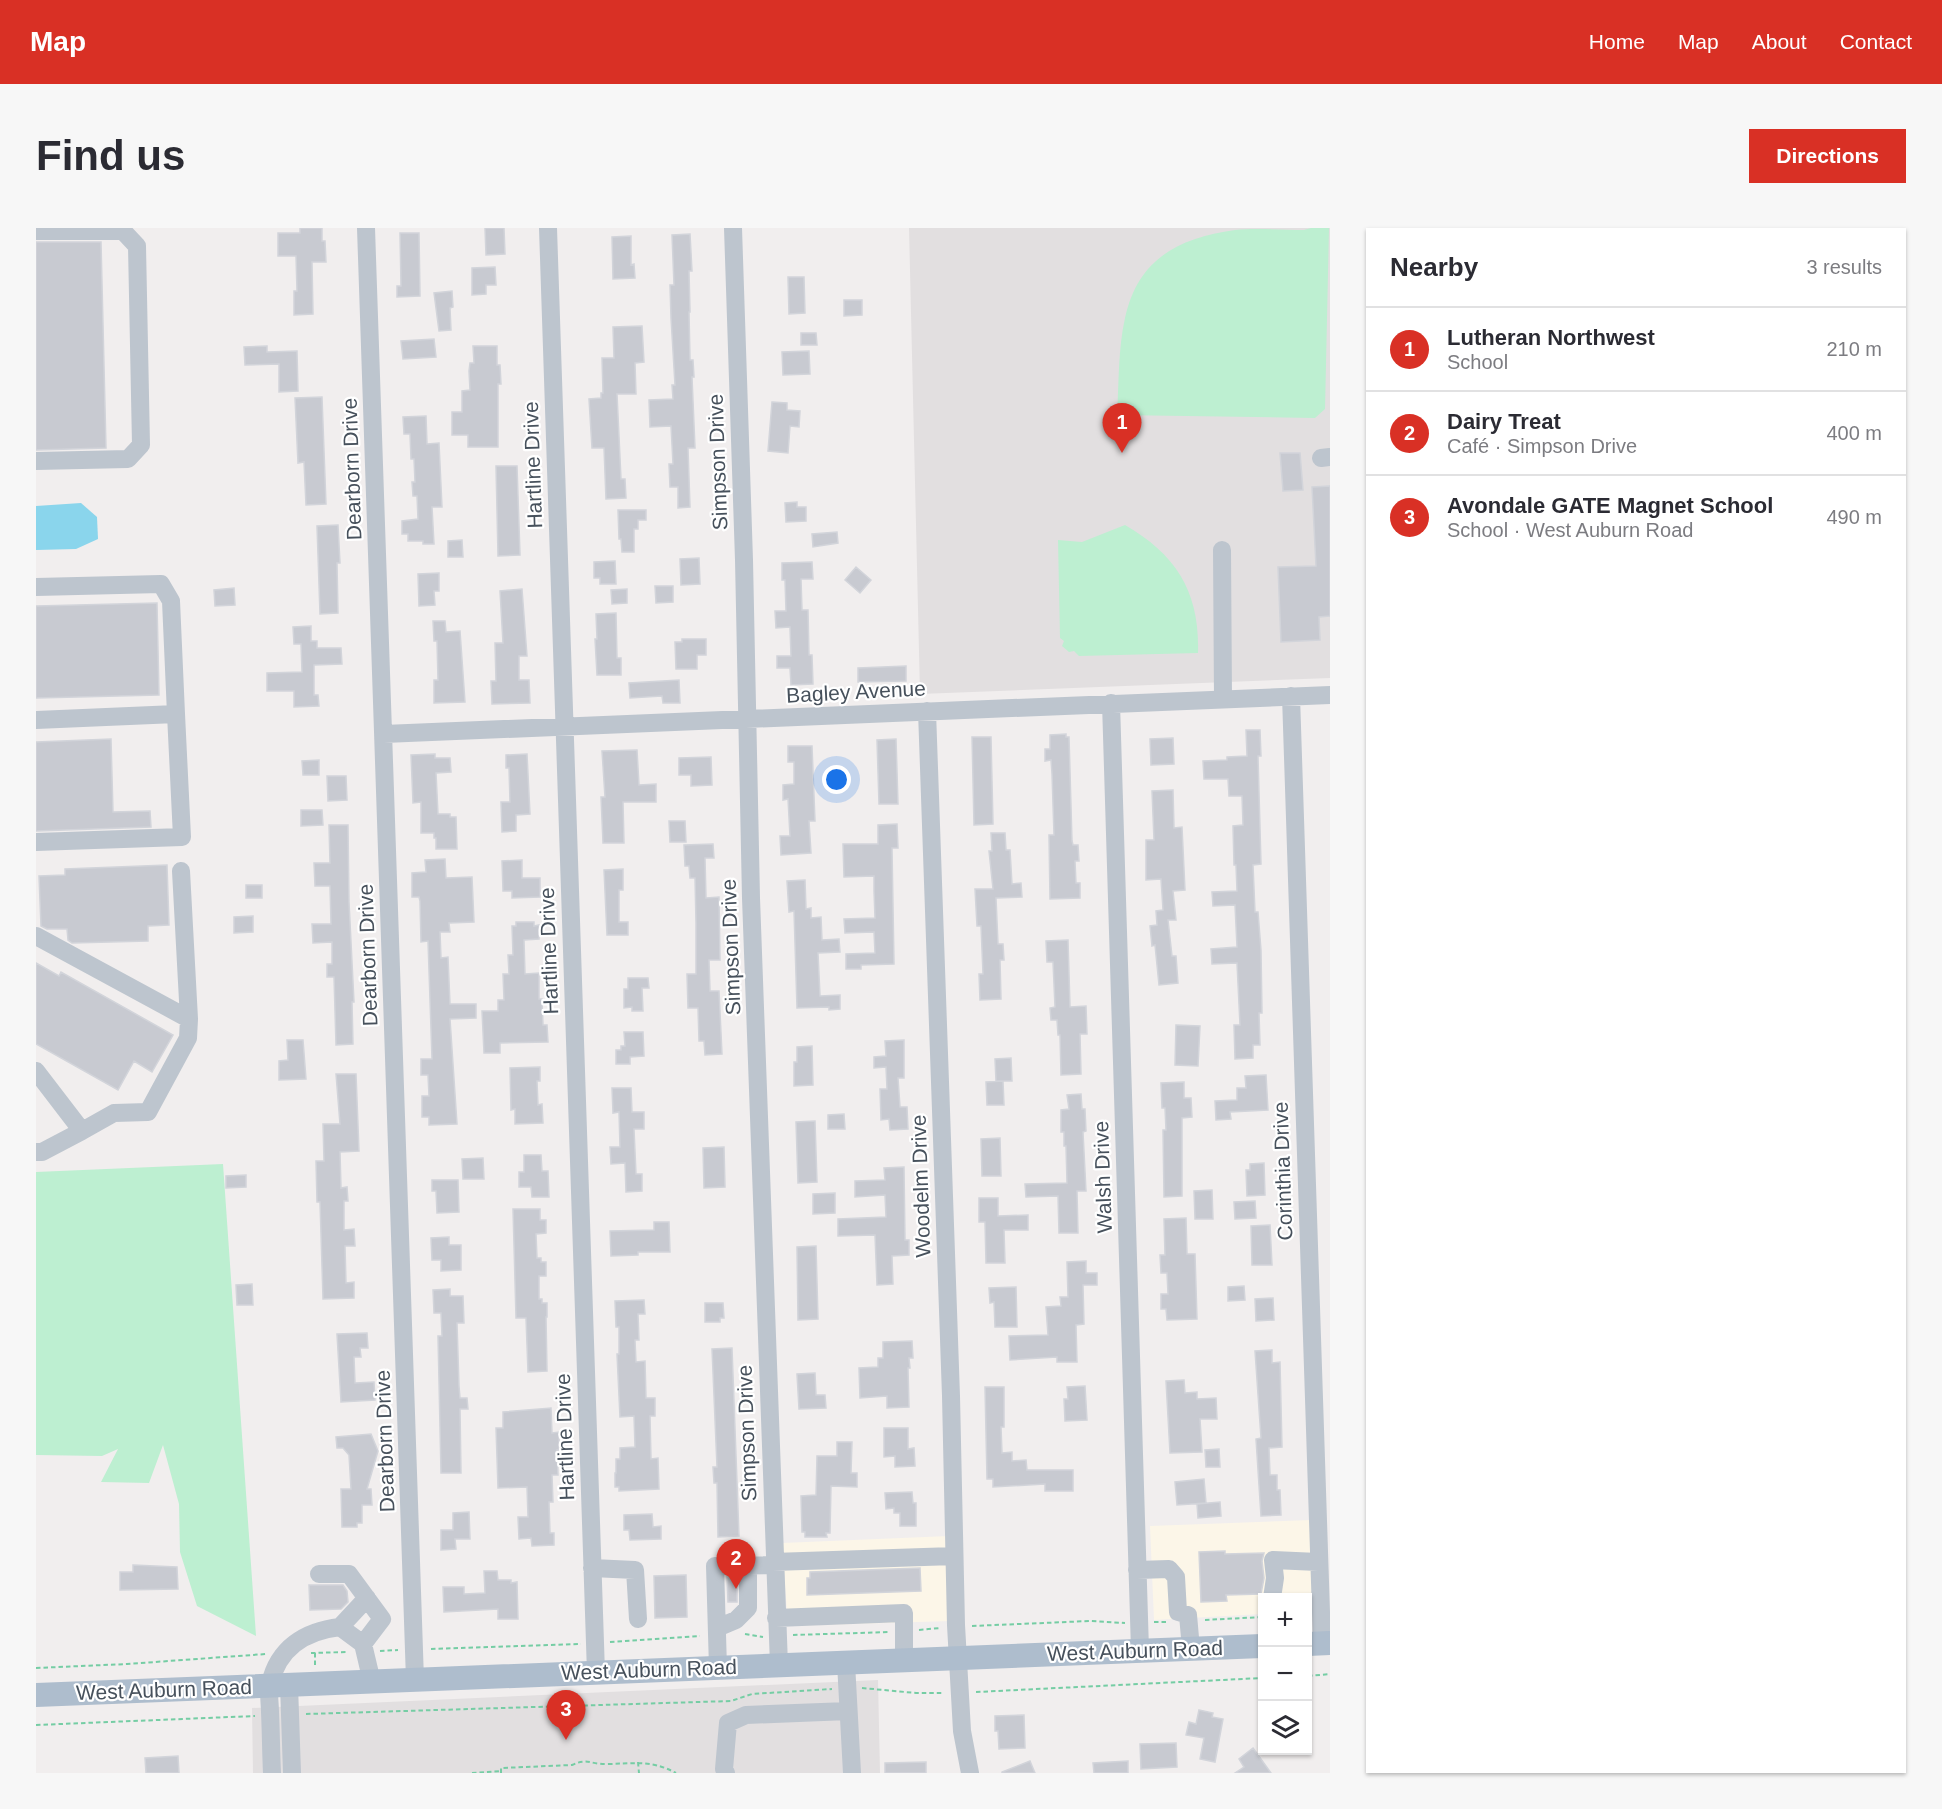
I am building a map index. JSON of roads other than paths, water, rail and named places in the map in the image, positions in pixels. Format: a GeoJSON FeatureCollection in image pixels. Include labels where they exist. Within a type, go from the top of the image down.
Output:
{"type":"FeatureCollection","features":[{"type":"Feature","properties":{"kind":"main road","name":"West Auburn Road"},"geometry":{"type":"LineString","coordinates":[[36,1695],[1258,1646]]}},
{"type":"Feature","properties":{"kind":"street","name":"Dearborn Drive"},"geometry":{"type":"LineString","coordinates":[[366,228],[415,1680]]}},
{"type":"Feature","properties":{"kind":"street","name":"Hartline Drive"},"geometry":{"type":"LineString","coordinates":[[548,228],[596,1672]]}},
{"type":"Feature","properties":{"kind":"street","name":"Simpson Drive"},"geometry":{"type":"LineString","coordinates":[[733,228],[744,560],[746,720],[778,1665]]}},
{"type":"Feature","properties":{"kind":"street"},"geometry":{"type":"LineString","coordinates":[[36,231],[123,231],[137,246],[141,445],[128,459],[36,461]]}},
{"type":"Feature","properties":{"kind":"street"},"geometry":{"type":"LineString","coordinates":[[1222,550],[1223,699]]}},
{"type":"Feature","properties":{"kind":"street"},"geometry":{"type":"LineString","coordinates":[[36,587],[161,584],[171,601],[182,837],[36,842]]}},
{"type":"Feature","properties":{"kind":"street","name":"Bagley Avenue"},"geometry":{"type":"LineString","coordinates":[[384,734],[1330,695]]}},
{"type":"Feature","properties":{"kind":"street","name":"Corinthia Drive"},"geometry":{"type":"LineString","coordinates":[[1292,696],[1324,1538],[1318,1562],[1320,1643]]}},
{"type":"Feature","properties":{"kind":"street","name":"Walsh Drive"},"geometry":{"type":"LineString","coordinates":[[1111,703],[1140,1650]]}},
{"type":"Feature","properties":{"kind":"street","name":"Woodelm Drive"},"geometry":{"type":"LineString","coordinates":[[927,711],[958,1658],[962,1731],[970,1773]]}},
{"type":"Feature","properties":{"kind":"street"},"geometry":{"type":"LineString","coordinates":[[36,720],[176,714]]}},
{"type":"Feature","properties":{"kind":"street"},"geometry":{"type":"LineString","coordinates":[[36,1152],[42,1152],[114,1113],[148,1112],[188,1038],[189,1018],[181,871]]}},
{"type":"Feature","properties":{"kind":"street"},"geometry":{"type":"LineString","coordinates":[[36,936],[189,1018]]}},
{"type":"Feature","properties":{"kind":"street"},"geometry":{"type":"LineString","coordinates":[[36,1071],[82,1131]]}},
{"type":"Feature","properties":{"kind":"street"},"geometry":{"type":"LineString","coordinates":[[718,1668],[715,1566],[954,1556]]}},
{"type":"Feature","properties":{"kind":"street"},"geometry":{"type":"LineString","coordinates":[[1273,1593],[1275,1578],[1273,1560],[1318,1562]]}},
{"type":"Feature","properties":{"kind":"street"},"geometry":{"type":"LineString","coordinates":[[717,1628],[736,1620],[748,1608],[748,1565]]}},
{"type":"Feature","properties":{"kind":"street"},"geometry":{"type":"LineString","coordinates":[[592,1568],[635,1570],[638,1619]]}},
{"type":"Feature","properties":{"kind":"street"},"geometry":{"type":"LineString","coordinates":[[1137,1570],[1169,1569],[1176,1577],[1178,1612],[1188,1616],[1191,1648]]}},
{"type":"Feature","properties":{"kind":"street"},"geometry":{"type":"LineString","coordinates":[[320,1574],[349,1574],[382,1619],[363,1644]]}},
{"type":"Feature","properties":{"kind":"street"},"geometry":{"type":"LineString","coordinates":[[292,1773],[277,1664],[284,1654],[302,1638],[322,1629],[340,1627],[367,1598]]}},
{"type":"Feature","properties":{"kind":"street"},"geometry":{"type":"LineString","coordinates":[[776,1618],[904,1613],[904,1660]]}},
{"type":"Feature","properties":{"kind":"street"},"geometry":{"type":"LineString","coordinates":[[340,1627],[363,1644],[372,1682]]}},
{"type":"Feature","properties":{"kind":"street"},"geometry":{"type":"LineString","coordinates":[[846,1662],[852,1773]]}},
{"type":"Feature","properties":{"kind":"street"},"geometry":{"type":"LineString","coordinates":[[272,1773],[280,1685]]}},
{"type":"Feature","properties":{"kind":"street"},"geometry":{"type":"LineString","coordinates":[[726,1773],[724,1769],[728,1723],[746,1715],[848,1711]]}},
{"type":"Feature","properties":{"kind":"water"},"geometry":{"type":"Polygon","coordinates":[[[81,503],[97,517],[98,539],[76,549],[36,550],[36,506],[81,503]]]}},
{"type":"Feature","properties":{"kind":"place","name":"Lutheran Northwest"},"geometry":{"type":"Point","coordinates":[1122,453]}},
{"type":"Feature","properties":{"kind":"place","name":"Dairy Treat"},"geometry":{"type":"Point","coordinates":[736,1589]}},
{"type":"Feature","properties":{"kind":"place","name":"Avondale GATE Magnet School"},"geometry":{"type":"Point","coordinates":[566,1740]}}]}
